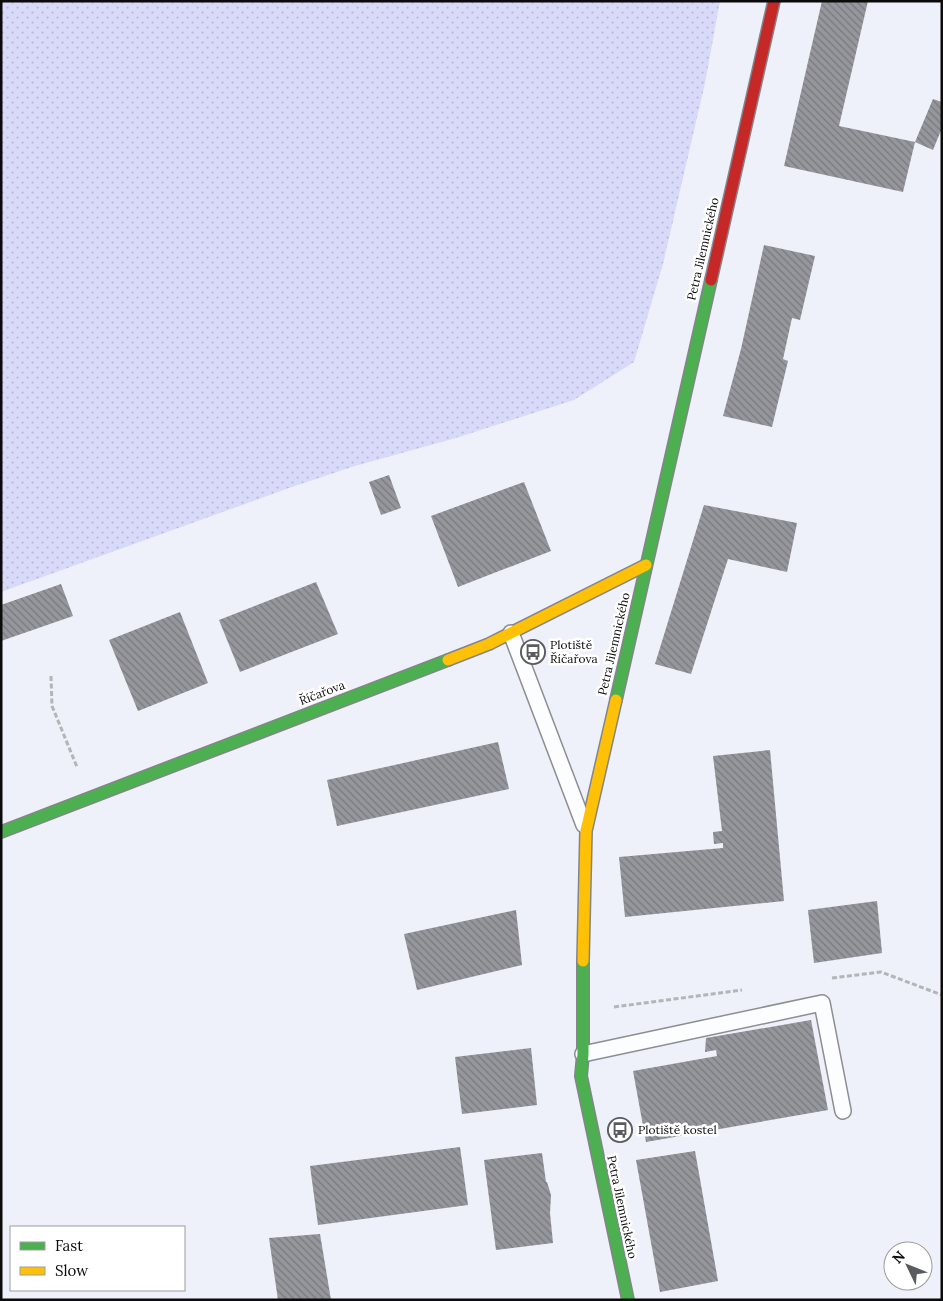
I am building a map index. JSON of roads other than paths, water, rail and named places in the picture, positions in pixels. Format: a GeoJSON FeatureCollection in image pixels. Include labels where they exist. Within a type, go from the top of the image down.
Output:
{"type":"FeatureCollection","features":[{"type":"Feature","properties":{"kind":"street","name":"Petra Jilemnického"},"geometry":{"type":"LineString","coordinates":[[628,1300],[580,1076],[583,1054],[582,1002],[586,831],[774,1]]}},
{"type":"Feature","properties":{"kind":"street","name":"Říčařova"},"geometry":{"type":"LineString","coordinates":[[1,832],[489,644],[646,564]]}},
{"type":"Feature","properties":{"kind":"lane"},"geometry":{"type":"LineString","coordinates":[[511,633],[586,831]]}},
{"type":"Feature","properties":{"kind":"lane"},"geometry":{"type":"LineString","coordinates":[[583,1054],[822,1003],[843,1111]]}},
{"type":"Feature","properties":{"kind":"place","name":"Plotiště Říčařova"},"geometry":{"type":"Point","coordinates":[533,652]}},
{"type":"Feature","properties":{"kind":"place","name":"Plotiště kostel"},"geometry":{"type":"Point","coordinates":[620,1130]}}]}
